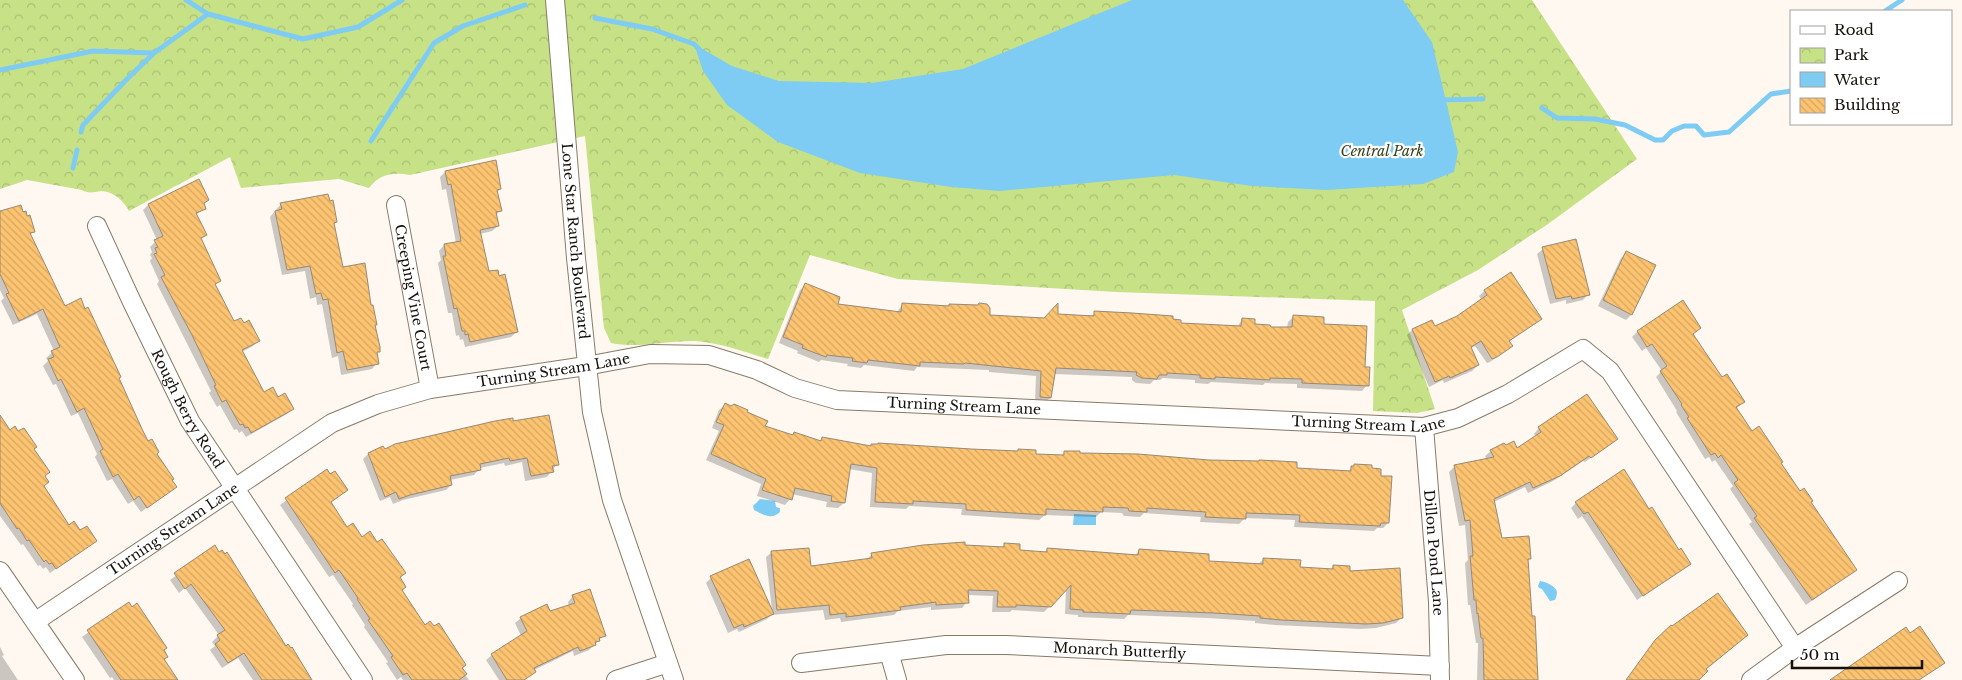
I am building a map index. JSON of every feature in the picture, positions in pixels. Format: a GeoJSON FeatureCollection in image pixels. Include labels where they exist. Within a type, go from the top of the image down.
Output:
{"type":"FeatureCollection","features":[{"type":"Feature","properties":{"kind":"street","name":"Lone Star Ranch Boulevard"},"geometry":{"type":"LineString","coordinates":[[555,0],[575,248],[592,412],[612,500],[674,680]]}},
{"type":"Feature","properties":{"kind":"street","name":"Creeping Vine Court"},"geometry":{"type":"LineString","coordinates":[[396,205],[430,390]]}},
{"type":"Feature","properties":{"kind":"street","name":"Rough Berry Road"},"geometry":{"type":"LineString","coordinates":[[97,226],[190,421],[363,680]]}},
{"type":"Feature","properties":{"kind":"street","name":"Turning Stream Lane"},"geometry":{"type":"LineString","coordinates":[[36,621],[332,423],[378,404],[430,390],[586,366],[650,354],[710,355],[757,370],[795,388],[837,400],[1424,427],[1458,418],[1508,394],[1583,349],[1610,371],[1795,648]]}},
{"type":"Feature","properties":{"kind":"street","name":"Dillon Pond Lane"},"geometry":{"type":"LineString","coordinates":[[1424,427],[1438,602],[1440,673]]}},
{"type":"Feature","properties":{"kind":"street"},"geometry":{"type":"LineString","coordinates":[[0,571],[75,680]]}},
{"type":"Feature","properties":{"kind":"street"},"geometry":{"type":"LineString","coordinates":[[1751,680],[1795,648],[1898,581]]}},
{"type":"Feature","properties":{"kind":"street","name":"Monarch Butterfly"},"geometry":{"type":"LineString","coordinates":[[801,663],[946,645],[1006,645],[1440,673]]}},
{"type":"Feature","properties":{"kind":"street"},"geometry":{"type":"LineString","coordinates":[[889,652],[897,680]]}},
{"type":"Feature","properties":{"kind":"street"},"geometry":{"type":"LineString","coordinates":[[616,680],[668,662]]}},
{"type":"Feature","properties":{"kind":"green space","name":"Central Park"},"geometry":{"type":"Polygon","coordinates":[[[0,0],[1532,0],[1637,159],[1548,224],[1478,270],[1402,310],[1435,409],[1417,413],[1373,411],[1375,301],[1116,292],[898,279],[810,255],[768,359],[723,346],[696,341],[622,345],[611,343],[604,328],[585,136],[410,175],[388,175],[378,179],[369,188],[339,179],[241,188],[230,157],[129,211],[118,197],[105,191],[89,192],[27,180],[0,189],[0,0]]]}},
{"type":"Feature","properties":{"kind":"water"},"geometry":{"type":"Polygon","coordinates":[[[1132,0],[1403,0],[1432,42],[1458,152],[1454,172],[1423,184],[1326,190],[1252,186],[1174,175],[1000,191],[951,187],[860,173],[778,142],[727,105],[703,71],[694,44],[732,66],[779,81],[872,83],[963,69],[1132,0]]]}},
{"type":"Feature","properties":{"kind":"water"},"geometry":{"type":"Polygon","coordinates":[[[760,499],[775,501],[776,507],[780,508],[780,512],[770,516],[754,510],[753,506],[760,499]]]}},
{"type":"Feature","properties":{"kind":"water"},"geometry":{"type":"Polygon","coordinates":[[[1074,514],[1096,515],[1096,525],[1073,525],[1074,514]]]}},
{"type":"Feature","properties":{"kind":"water"},"geometry":{"type":"Polygon","coordinates":[[[1540,581],[1548,583],[1555,588],[1557,595],[1555,600],[1550,601],[1542,589],[1539,588],[1540,581]]]}},
{"type":"Feature","properties":{"kind":"building"},"geometry":{"type":"Polygon","coordinates":[[[496,160],[501,189],[497,190],[502,211],[496,212],[499,226],[480,230],[489,271],[498,270],[499,276],[505,274],[518,332],[470,342],[468,334],[465,335],[465,331],[462,331],[457,308],[454,309],[443,256],[446,256],[444,244],[461,241],[451,184],[448,185],[445,171],[496,160]]]}},
{"type":"Feature","properties":{"kind":"building"},"geometry":{"type":"Polygon","coordinates":[[[199,179],[209,200],[204,203],[206,209],[196,213],[207,235],[201,238],[221,281],[215,284],[234,321],[241,318],[244,323],[249,320],[260,341],[242,350],[264,392],[273,387],[278,397],[285,393],[294,409],[251,433],[248,427],[245,428],[243,424],[240,425],[226,400],[222,402],[192,335],[161,277],[165,275],[154,254],[157,253],[155,248],[158,247],[154,240],[163,236],[148,204],[199,179]]]}},
{"type":"Feature","properties":{"kind":"building"},"geometry":{"type":"Polygon","coordinates":[[[328,194],[330,201],[333,200],[337,222],[334,223],[343,267],[365,263],[371,305],[373,305],[377,325],[375,325],[380,347],[380,352],[377,352],[379,364],[347,370],[343,351],[337,353],[328,299],[323,300],[321,293],[316,294],[310,266],[287,270],[275,211],[282,209],[280,203],[328,194]]]}},
{"type":"Feature","properties":{"kind":"building"},"geometry":{"type":"Polygon","coordinates":[[[21,205],[23,212],[26,211],[27,216],[30,215],[35,232],[30,233],[65,306],[81,298],[85,309],[88,307],[121,377],[119,378],[148,441],[152,439],[159,452],[157,454],[174,479],[172,480],[177,487],[147,508],[139,496],[134,500],[118,474],[113,477],[100,451],[103,449],[84,408],[77,412],[61,379],[58,381],[48,359],[54,357],[51,351],[60,347],[43,309],[19,321],[6,294],[9,293],[0,274],[0,211],[21,205]]]}},
{"type":"Feature","properties":{"kind":"building"},"geometry":{"type":"Polygon","coordinates":[[[1576,239],[1590,295],[1572,299],[1571,296],[1556,299],[1542,247],[1576,239]]]}},
{"type":"Feature","properties":{"kind":"building"},"geometry":{"type":"Polygon","coordinates":[[[1626,251],[1656,265],[1632,315],[1603,300],[1626,251]]]}},
{"type":"Feature","properties":{"kind":"building"},"geometry":{"type":"Polygon","coordinates":[[[1511,272],[1542,319],[1509,341],[1513,346],[1492,359],[1481,341],[1471,347],[1479,365],[1450,378],[1449,376],[1435,382],[1412,329],[1432,320],[1435,326],[1457,316],[1487,295],[1484,290],[1511,272]]]}},
{"type":"Feature","properties":{"kind":"building"},"geometry":{"type":"Polygon","coordinates":[[[805,283],[840,297],[838,304],[901,312],[902,303],[949,306],[949,304],[978,305],[979,303],[987,304],[990,308],[990,315],[1044,318],[1058,303],[1058,314],[1094,316],[1094,311],[1173,316],[1173,319],[1181,320],[1181,323],[1241,326],[1242,318],[1255,319],[1255,324],[1270,325],[1271,327],[1292,327],[1293,315],[1324,317],[1324,324],[1367,326],[1365,367],[1370,367],[1369,386],[1302,383],[1302,379],[1270,378],[1270,380],[1215,377],[1215,379],[1200,378],[1200,375],[1167,373],[1167,375],[1159,375],[1157,379],[1142,378],[1136,375],[1137,372],[1056,368],[1051,398],[1040,397],[1041,371],[965,363],[920,362],[920,366],[868,360],[867,363],[852,361],[853,358],[827,355],[826,357],[802,348],[803,345],[783,337],[805,283]]]}},
{"type":"Feature","properties":{"kind":"building"},"geometry":{"type":"Polygon","coordinates":[[[1683,300],[1701,328],[1693,334],[1722,377],[1727,374],[1745,402],[1736,407],[1752,431],[1759,426],[1800,491],[1804,488],[1813,501],[1811,502],[1857,570],[1812,600],[1754,518],[1757,516],[1734,483],[1738,480],[1721,455],[1718,458],[1715,453],[1711,455],[1687,418],[1689,417],[1682,404],[1660,371],[1667,366],[1652,344],[1647,347],[1637,331],[1683,300]]]}},
{"type":"Feature","properties":{"kind":"building"},"geometry":{"type":"Polygon","coordinates":[[[1587,394],[1618,439],[1560,476],[1533,488],[1530,482],[1494,499],[1502,538],[1529,536],[1531,559],[1528,559],[1532,616],[1535,616],[1538,680],[1484,680],[1483,638],[1481,638],[1476,600],[1474,600],[1470,556],[1473,556],[1470,520],[1465,521],[1454,465],[1494,457],[1490,450],[1504,443],[1506,445],[1514,441],[1517,448],[1541,432],[1538,427],[1587,394]]]}},
{"type":"Feature","properties":{"kind":"building"},"geometry":{"type":"Polygon","coordinates":[[[725,403],[731,406],[734,404],[768,421],[765,426],[793,435],[794,432],[821,441],[822,437],[871,446],[871,444],[878,443],[971,449],[1036,450],[1036,454],[1064,455],[1064,451],[1080,451],[1080,453],[1138,454],[1209,460],[1259,460],[1297,462],[1297,468],[1351,471],[1351,466],[1354,466],[1354,464],[1372,465],[1372,468],[1381,469],[1381,476],[1392,476],[1389,523],[1381,523],[1380,526],[1299,522],[1300,515],[1246,513],[1246,519],[1205,517],[1206,512],[1147,508],[1147,512],[1129,511],[1128,508],[1103,507],[1103,512],[1046,509],[1046,515],[966,510],[966,504],[913,501],[913,504],[875,502],[877,468],[851,464],[845,503],[831,501],[832,496],[795,488],[792,500],[762,490],[766,479],[711,454],[724,425],[716,422],[725,403]]]}},
{"type":"Feature","properties":{"kind":"building"},"geometry":{"type":"Polygon","coordinates":[[[0,415],[10,430],[15,426],[18,431],[24,428],[37,447],[34,449],[50,472],[45,476],[49,482],[44,486],[69,525],[74,521],[80,530],[87,526],[97,541],[56,569],[52,563],[49,564],[46,560],[44,562],[29,540],[27,541],[19,528],[17,529],[0,503],[0,415]]]}},
{"type":"Feature","properties":{"kind":"building"},"geometry":{"type":"Polygon","coordinates":[[[549,415],[559,465],[552,466],[554,472],[531,476],[527,458],[510,461],[509,458],[480,464],[481,470],[450,476],[452,485],[399,499],[396,492],[385,497],[368,453],[383,446],[385,449],[395,444],[495,421],[513,418],[513,421],[549,415]]]}},
{"type":"Feature","properties":{"kind":"building"},"geometry":{"type":"Polygon","coordinates":[[[327,469],[330,474],[335,471],[348,490],[331,502],[347,527],[353,523],[362,537],[370,531],[377,542],[382,539],[406,573],[400,577],[406,587],[402,590],[425,625],[430,621],[434,626],[439,623],[466,665],[462,668],[467,674],[459,680],[412,680],[407,673],[403,675],[391,657],[393,656],[368,620],[370,619],[358,598],[339,570],[335,573],[285,498],[327,469]]]}},
{"type":"Feature","properties":{"kind":"building"},"geometry":{"type":"Polygon","coordinates":[[[1624,469],[1649,509],[1652,507],[1679,550],[1681,548],[1691,564],[1643,596],[1588,512],[1584,514],[1575,502],[1624,469]]]}},
{"type":"Feature","properties":{"kind":"building"},"geometry":{"type":"Polygon","coordinates":[[[965,542],[965,545],[1004,547],[1004,543],[1020,544],[1020,550],[1047,552],[1047,548],[1138,555],[1139,549],[1209,554],[1209,561],[1263,564],[1263,558],[1301,560],[1300,567],[1333,569],[1333,565],[1350,566],[1350,571],[1400,568],[1403,618],[1383,623],[1366,624],[1281,620],[1260,618],[1260,616],[1214,613],[1131,610],[1130,614],[1083,612],[1083,610],[1070,609],[1071,585],[1051,607],[1016,605],[1016,607],[997,607],[998,591],[968,590],[969,603],[936,605],[936,602],[900,607],[901,610],[846,617],[846,613],[830,615],[829,605],[777,610],[771,551],[809,548],[811,566],[872,558],[871,553],[923,545],[965,542]]]}},
{"type":"Feature","properties":{"kind":"building"},"geometry":{"type":"Polygon","coordinates":[[[215,545],[219,552],[222,550],[225,554],[227,552],[286,646],[288,644],[292,647],[312,680],[262,680],[244,653],[228,663],[215,644],[220,640],[217,635],[225,630],[191,584],[185,589],[174,573],[215,545]]]}},
{"type":"Feature","properties":{"kind":"building"},"geometry":{"type":"Polygon","coordinates":[[[749,559],[774,614],[744,627],[743,624],[734,628],[710,576],[749,559]]]}},
{"type":"Feature","properties":{"kind":"building"},"geometry":{"type":"Polygon","coordinates":[[[590,589],[606,636],[599,638],[600,641],[595,642],[596,645],[580,651],[578,647],[534,668],[536,672],[524,680],[507,680],[491,654],[527,631],[520,617],[547,604],[550,611],[575,603],[572,595],[590,589]]]}},
{"type":"Feature","properties":{"kind":"building"},"geometry":{"type":"Polygon","coordinates":[[[1718,593],[1748,635],[1706,669],[1708,671],[1699,680],[1626,680],[1655,640],[1671,625],[1718,593]]]}},
{"type":"Feature","properties":{"kind":"building"},"geometry":{"type":"Polygon","coordinates":[[[129,602],[132,607],[137,603],[167,648],[164,650],[168,657],[164,659],[178,680],[121,680],[87,630],[129,602]]]}},
{"type":"Feature","properties":{"kind":"building"},"geometry":{"type":"Polygon","coordinates":[[[1920,626],[1945,663],[1919,680],[1830,680],[1906,627],[1910,633],[1920,626]]]}},
{"type":"Feature","properties":{"kind":"waterway"},"geometry":{"type":"LineString","coordinates":[[186,0],[208,14],[303,39],[358,27],[402,0]]}},
{"type":"Feature","properties":{"kind":"waterway"},"geometry":{"type":"LineString","coordinates":[[1887,10],[1902,0]]}},
{"type":"Feature","properties":{"kind":"waterway"},"geometry":{"type":"LineString","coordinates":[[371,141],[434,43],[463,26],[525,5]]}},
{"type":"Feature","properties":{"kind":"waterway"},"geometry":{"type":"LineString","coordinates":[[0,70],[93,51],[154,53],[208,14]]}},
{"type":"Feature","properties":{"kind":"waterway"},"geometry":{"type":"LineString","coordinates":[[595,18],[652,29],[694,44],[699,49]]}},
{"type":"Feature","properties":{"kind":"waterway"},"geometry":{"type":"LineString","coordinates":[[81,132],[83,125],[154,53]]}},
{"type":"Feature","properties":{"kind":"waterway"},"geometry":{"type":"LineString","coordinates":[[1542,108],[1557,118],[1595,119],[1625,125],[1655,140],[1663,140],[1672,131],[1684,126],[1696,126],[1704,135],[1729,132],[1771,94],[1790,91]]}},
{"type":"Feature","properties":{"kind":"waterway"},"geometry":{"type":"LineString","coordinates":[[1440,100],[1483,99]]}},
{"type":"Feature","properties":{"kind":"waterway"},"geometry":{"type":"LineString","coordinates":[[73,168],[77,150]]}}]}
